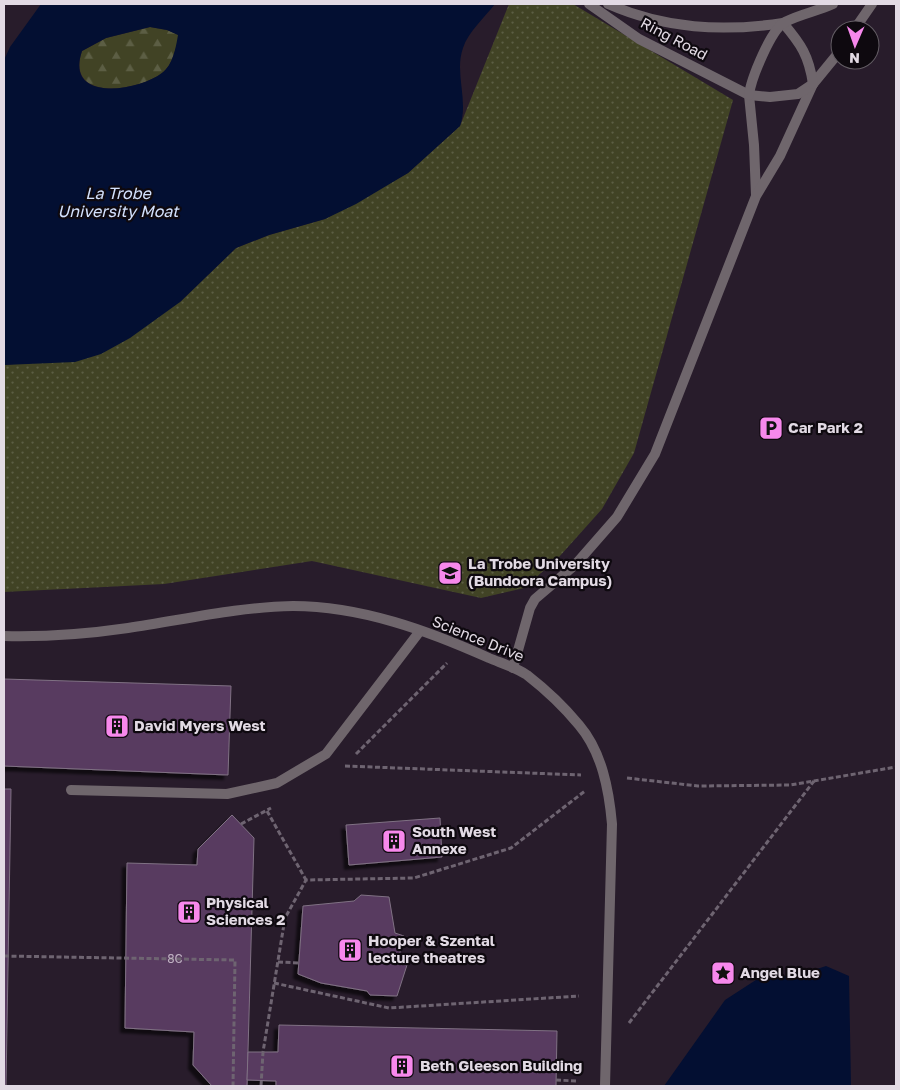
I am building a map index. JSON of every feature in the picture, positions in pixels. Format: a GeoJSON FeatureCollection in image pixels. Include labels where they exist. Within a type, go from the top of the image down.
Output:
{"type":"FeatureCollection","features":[{"type":"Feature","properties":{"kind":"street","name":"Ring Road"},"geometry":{"type":"LineString","coordinates":[[588,4],[639,39],[749,95],[770,97],[798,94],[813,84],[830,63]]}},
{"type":"Feature","properties":{"kind":"street","name":"Ring Road"},"geometry":{"type":"LineString","coordinates":[[608,4],[666,23],[698,27],[746,29],[783,22],[833,4]]}},
{"type":"Feature","properties":{"kind":"street"},"geometry":{"type":"LineString","coordinates":[[861,20],[872,4]]}},
{"type":"Feature","properties":{"kind":"street"},"geometry":{"type":"LineString","coordinates":[[513,668],[530,608],[535,599],[575,565],[617,517],[656,454],[756,196],[780,156],[813,84],[804,48],[783,22],[758,64],[751,81],[749,95],[754,145],[756,196]]}},
{"type":"Feature","properties":{"kind":"street","name":"Science Drive"},"geometry":{"type":"LineString","coordinates":[[7,635],[72,634],[128,628],[231,610],[294,606],[358,613],[420,631],[463,647],[526,675],[580,726],[594,748],[605,776],[612,824],[605,1086]]}},
{"type":"Feature","properties":{"kind":"street"},"geometry":{"type":"LineString","coordinates":[[71,790],[227,794],[277,783],[326,754],[420,631]]}},
{"type":"Feature","properties":{"kind":"path"},"geometry":{"type":"LineString","coordinates":[[344,766],[605,776],[698,786],[790,785],[896,767]]}},
{"type":"Feature","properties":{"kind":"path"},"geometry":{"type":"LineString","coordinates":[[306,880],[414,878],[511,848],[605,776]]}},
{"type":"Feature","properties":{"kind":"path"},"geometry":{"type":"LineString","coordinates":[[627,1026],[814,781]]}},
{"type":"Feature","properties":{"kind":"path"},"geometry":{"type":"LineString","coordinates":[[267,810],[306,880]]}},
{"type":"Feature","properties":{"kind":"path"},"geometry":{"type":"LineString","coordinates":[[261,1086],[264,1052],[285,918],[306,880]]}},
{"type":"Feature","properties":{"kind":"path"},"geometry":{"type":"LineString","coordinates":[[4,956],[235,960],[233,1086]]}},
{"type":"Feature","properties":{"kind":"path"},"geometry":{"type":"LineString","coordinates":[[4,956],[125,957]]}},
{"type":"Feature","properties":{"kind":"path"},"geometry":{"type":"LineString","coordinates":[[278,962],[299,963]]}},
{"type":"Feature","properties":{"kind":"path"},"geometry":{"type":"LineString","coordinates":[[274,983],[389,1008],[579,996]]}},
{"type":"Feature","properties":{"kind":"path"},"geometry":{"type":"LineString","coordinates":[[556,1080],[576,1081]]}},
{"type":"Feature","properties":{"kind":"green space"},"geometry":{"type":"Polygon","coordinates":[[[509,4],[573,4],[733,100],[634,453],[602,509],[559,557],[524,588],[481,598],[312,561],[164,584],[4,592],[4,365],[25,363],[180,302],[236,248],[269,235],[325,219],[408,173],[460,126],[509,4]]]}},
{"type":"Feature","properties":{"kind":"green space"},"geometry":{"type":"Polygon","coordinates":[[[150,27],[167,30],[179,35],[171,61],[166,70],[151,80],[121,88],[106,88],[93,85],[84,79],[80,67],[82,51],[106,38],[150,27]]]}},
{"type":"Feature","properties":{"kind":"water","name":"La Trobe University Moat"},"geometry":{"type":"Polygon","coordinates":[[[41,4],[495,4],[473,30],[463,48],[460,67],[463,107],[460,126],[408,173],[356,204],[325,219],[269,235],[236,248],[180,302],[130,338],[101,354],[75,362],[4,365],[4,60],[10,47],[41,4]],[[150,27],[106,38],[82,51],[79,67],[83,79],[93,85],[106,88],[121,88],[151,80],[166,70],[175,50],[178,35],[167,30],[150,27]]]}},
{"type":"Feature","properties":{"kind":"water"},"geometry":{"type":"Polygon","coordinates":[[[826,966],[849,976],[851,1086],[664,1086],[725,1000],[762,976],[796,976],[826,966]]]}},
{"type":"Feature","properties":{"kind":"building","name":"David Myers West"},"geometry":{"type":"Polygon","coordinates":[[[4,679],[231,686],[228,775],[4,766],[4,679]]]}},
{"type":"Feature","properties":{"kind":"building"},"geometry":{"type":"Polygon","coordinates":[[[4,789],[11,789],[6,1086],[4,1086],[4,789]]]}},
{"type":"Feature","properties":{"kind":"building","name":"Physical Sciences 2"},"geometry":{"type":"Polygon","coordinates":[[[232,815],[254,838],[247,1086],[212,1086],[193,1065],[194,1032],[125,1028],[127,863],[197,865],[198,849],[232,815]]]}},
{"type":"Feature","properties":{"kind":"building","name":"South West Annexe"},"geometry":{"type":"Polygon","coordinates":[[[440,818],[442,857],[349,865],[346,825],[440,818]]]}},
{"type":"Feature","properties":{"kind":"building","name":"Hooper & Szental lecture theatres"},"geometry":{"type":"Polygon","coordinates":[[[361,895],[389,897],[395,933],[404,936],[397,964],[407,965],[397,996],[370,995],[367,991],[321,983],[298,974],[303,906],[354,901],[361,895]]]}},
{"type":"Feature","properties":{"kind":"building","name":"Beth Gleeson Building"},"geometry":{"type":"Polygon","coordinates":[[[279,1025],[557,1031],[556,1086],[276,1086],[276,1081],[247,1080],[248,1052],[278,1052],[279,1025]]]}},
{"type":"Feature","properties":{"kind":"place","name":"Car Park 2"},"geometry":{"type":"Point","coordinates":[771,428]}},
{"type":"Feature","properties":{"kind":"place","name":"La Trobe University (Bundoora Campus)"},"geometry":{"type":"Point","coordinates":[450,573]}},
{"type":"Feature","properties":{"kind":"place","name":"David Myers West"},"geometry":{"type":"Point","coordinates":[117,726]}},
{"type":"Feature","properties":{"kind":"place","name":"South West Annexe"},"geometry":{"type":"Point","coordinates":[394,841]}},
{"type":"Feature","properties":{"kind":"place","name":"Physical Sciences 2"},"geometry":{"type":"Point","coordinates":[189,912]}},
{"type":"Feature","properties":{"kind":"place","name":"Hooper & Szental lecture theatres"},"geometry":{"type":"Point","coordinates":[350,950]}},
{"type":"Feature","properties":{"kind":"place","name":"Angel Blue"},"geometry":{"type":"Point","coordinates":[723,973]}},
{"type":"Feature","properties":{"kind":"place","name":"Beth Gleeson Building"},"geometry":{"type":"Point","coordinates":[402,1066]}}]}
